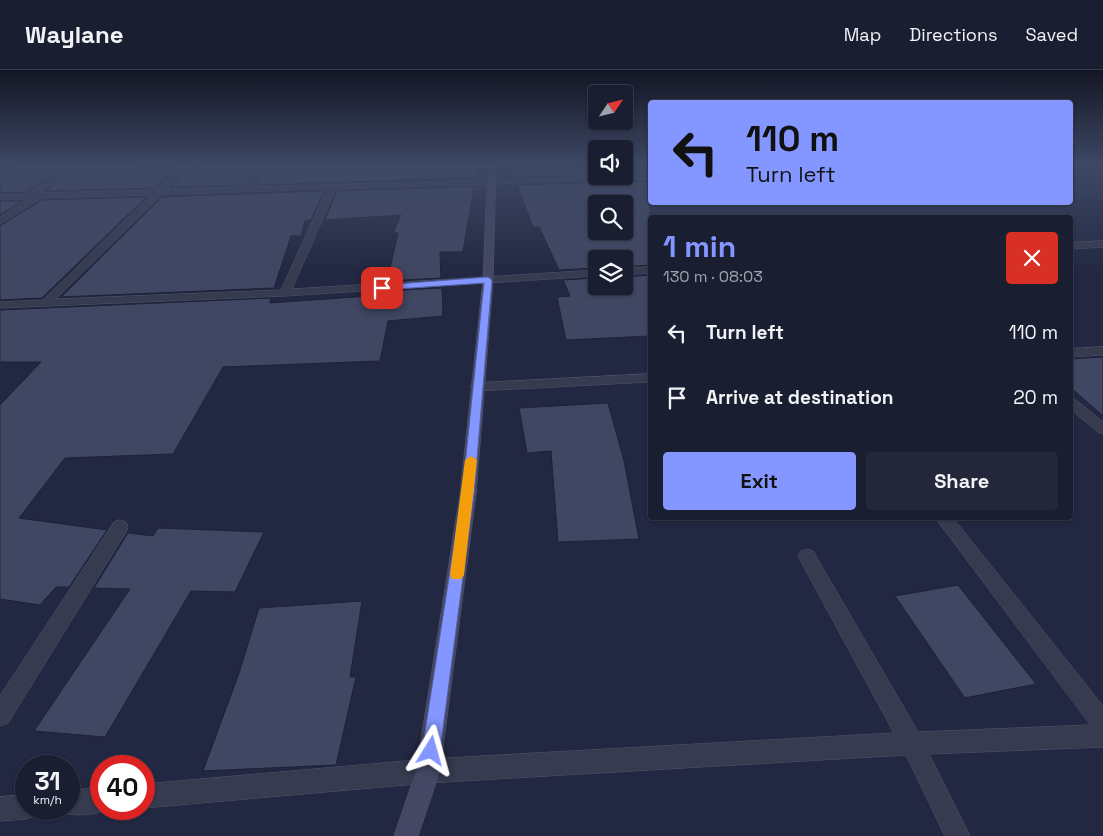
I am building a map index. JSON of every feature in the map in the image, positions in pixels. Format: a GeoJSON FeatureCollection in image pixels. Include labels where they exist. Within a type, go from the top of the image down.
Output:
{"type":"FeatureCollection","features":[{"type":"Feature","properties":{"kind":"street"},"geometry":{"type":"LineString","coordinates":[[0,221],[30,202]]}},
{"type":"Feature","properties":{"kind":"street"},"geometry":{"type":"LineString","coordinates":[[46,302],[151,202]]}},
{"type":"Feature","properties":{"kind":"street"},"geometry":{"type":"LineString","coordinates":[[285,293],[326,202]]}},
{"type":"Feature","properties":{"kind":"street"},"geometry":{"type":"LineString","coordinates":[[406,836],[428,771],[468,494],[488,280],[491,202]]}},
{"type":"Feature","properties":{"kind":"street"},"geometry":{"type":"LineString","coordinates":[[1073,246],[1103,244]]}},
{"type":"Feature","properties":{"kind":"street"},"geometry":{"type":"LineString","coordinates":[[633,271],[648,270]]}},
{"type":"Feature","properties":{"kind":"street"},"geometry":{"type":"LineString","coordinates":[[0,305],[285,293],[588,274]]}},
{"type":"Feature","properties":{"kind":"street"},"geometry":{"type":"LineString","coordinates":[[1073,353],[1103,351]]}},
{"type":"Feature","properties":{"kind":"street"},"geometry":{"type":"LineString","coordinates":[[477,387],[648,378]]}},
{"type":"Feature","properties":{"kind":"street"},"geometry":{"type":"LineString","coordinates":[[1073,404],[1103,429]]}},
{"type":"Feature","properties":{"kind":"street"},"geometry":{"type":"LineString","coordinates":[[946,520],[1103,724]]}},
{"type":"Feature","properties":{"kind":"street"},"geometry":{"type":"LineString","coordinates":[[0,715],[120,527]]}},
{"type":"Feature","properties":{"kind":"street"},"geometry":{"type":"LineString","coordinates":[[807,556],[912,743],[958,836]]}},
{"type":"Feature","properties":{"kind":"street"},"geometry":{"type":"LineString","coordinates":[[155,795],[428,771],[912,743],[1103,736]]}},
{"type":"Feature","properties":{"kind":"street"},"geometry":{"type":"LineString","coordinates":[[0,809],[15,808]]}},
{"type":"Feature","properties":{"kind":"building"},"geometry":{"type":"Polygon","coordinates":[[[0,202],[21,202],[0,215],[0,202]]]}},
{"type":"Feature","properties":{"kind":"building"},"geometry":{"type":"Polygon","coordinates":[[[39,202],[141,202],[42,298],[0,300],[0,226],[39,202]]]}},
{"type":"Feature","properties":{"kind":"building"},"geometry":{"type":"Polygon","coordinates":[[[157,202],[319,202],[311,220],[305,221],[301,236],[291,236],[274,288],[61,297],[157,202]]]}},
{"type":"Feature","properties":{"kind":"building"},"geometry":{"type":"Polygon","coordinates":[[[333,202],[471,202],[463,252],[440,252],[441,278],[387,281],[398,233],[393,233],[401,215],[325,220],[333,202]]]}},
{"type":"Feature","properties":{"kind":"building"},"geometry":{"type":"Polygon","coordinates":[[[523,202],[588,202],[588,240],[633,240],[633,202],[648,202],[650,215],[648,215],[648,265],[633,266],[633,250],[588,250],[588,268],[559,270],[539,227],[533,227],[523,202]]]}},
{"type":"Feature","properties":{"kind":"building"},"geometry":{"type":"Polygon","coordinates":[[[648,275],[648,336],[566,340],[557,297],[570,296],[563,280],[588,278],[588,295],[633,295],[633,276],[648,275]]]}},
{"type":"Feature","properties":{"kind":"building"},"geometry":{"type":"Polygon","coordinates":[[[442,288],[443,316],[388,321],[380,361],[223,367],[173,454],[65,458],[19,518],[107,530],[69,587],[56,587],[40,605],[0,599],[0,405],[41,362],[0,362],[0,310],[271,298],[270,303],[384,295],[385,291],[442,288]]]}},
{"type":"Feature","properties":{"kind":"building"},"geometry":{"type":"Polygon","coordinates":[[[1103,357],[1103,416],[1073,390],[1073,359],[1103,357]]]}},
{"type":"Feature","properties":{"kind":"building"},"geometry":{"type":"Polygon","coordinates":[[[608,403],[624,461],[639,539],[558,542],[551,451],[527,453],[519,408],[608,403]]]}},
{"type":"Feature","properties":{"kind":"building"},"geometry":{"type":"Polygon","coordinates":[[[158,528],[264,532],[235,592],[191,591],[105,737],[34,731],[130,589],[94,588],[128,533],[153,536],[158,528]]]}},
{"type":"Feature","properties":{"kind":"building"},"geometry":{"type":"Polygon","coordinates":[[[958,585],[1036,684],[965,698],[895,596],[958,585]]]}},
{"type":"Feature","properties":{"kind":"building"},"geometry":{"type":"Polygon","coordinates":[[[362,601],[350,677],[356,677],[336,765],[203,771],[239,673],[259,608],[362,601]]]}},
{"type":"Feature","properties":{"kind":"slow traffic"},"geometry":{"type":"LineString","coordinates":[[457,575],[471,460]]}},
{"type":"Feature","properties":{"kind":"route"},"geometry":{"type":"LineString","coordinates":[[382,288],[488,280],[468,494],[431,751]]}}]}
